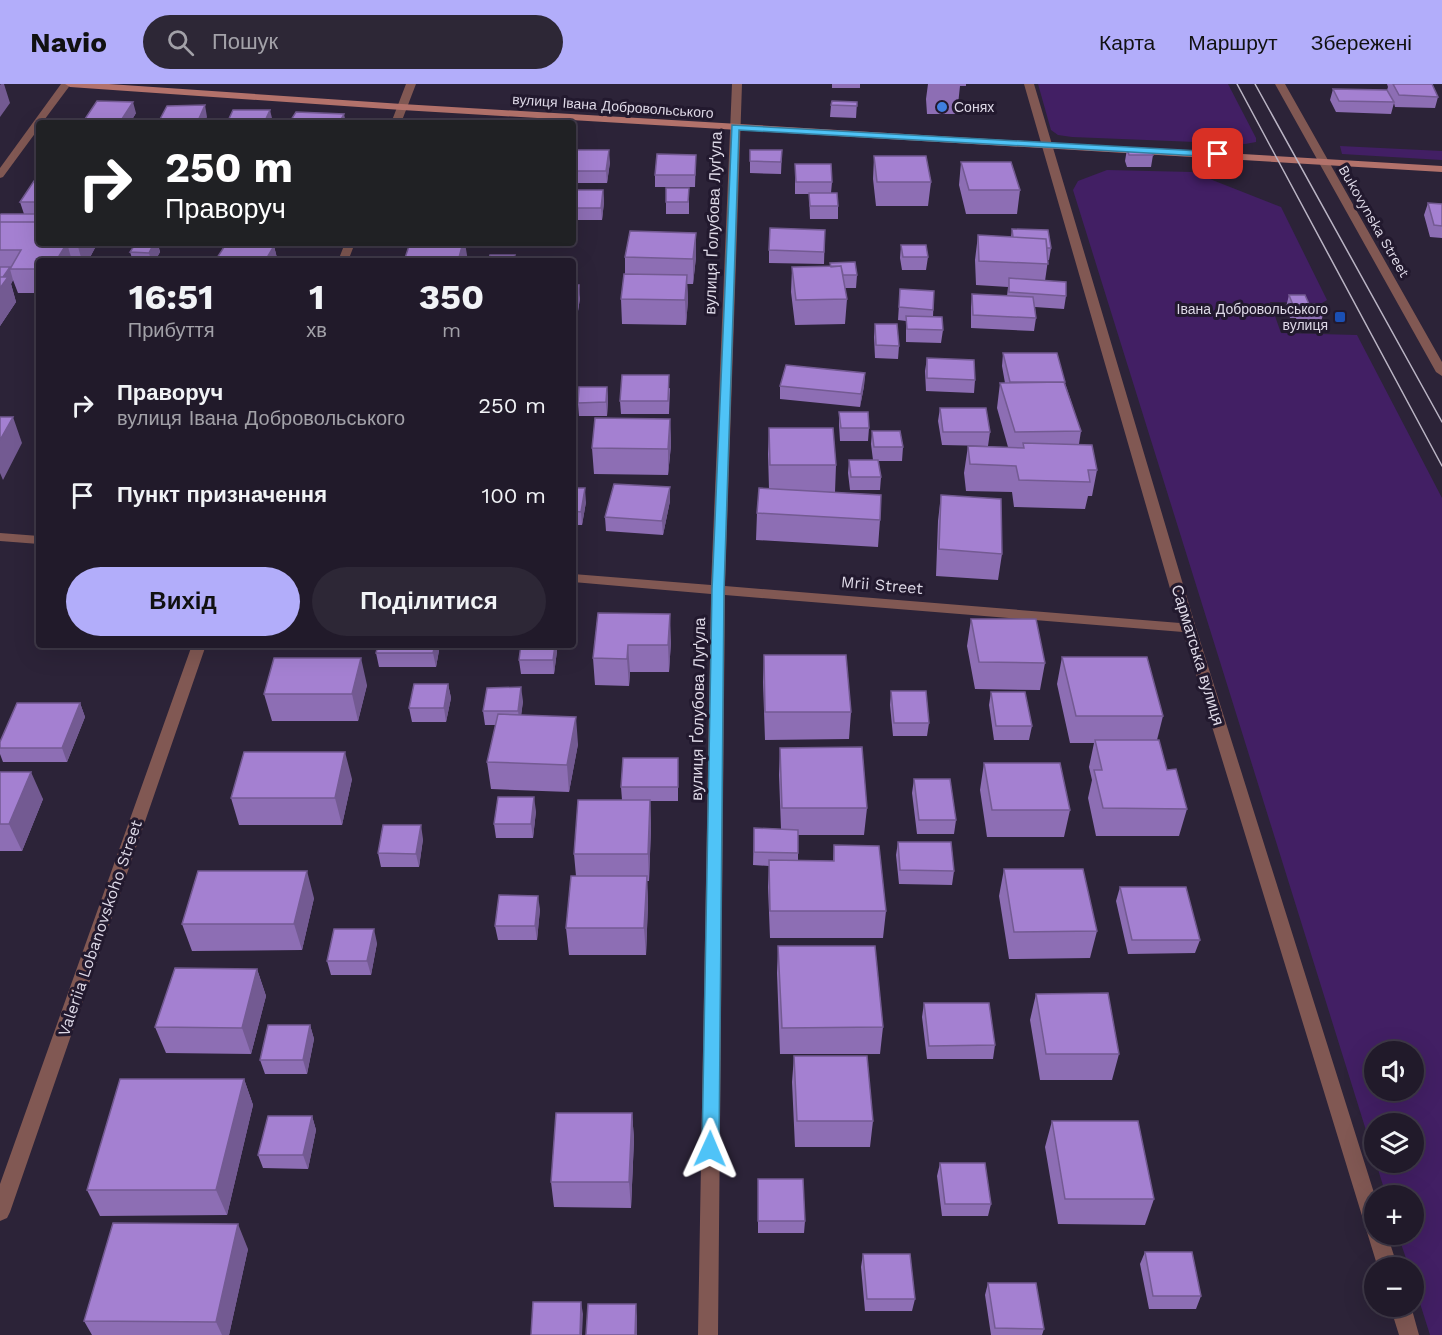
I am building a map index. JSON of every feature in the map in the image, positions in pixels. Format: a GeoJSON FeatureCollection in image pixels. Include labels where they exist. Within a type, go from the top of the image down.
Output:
{"type":"FeatureCollection","features":[{"type":"Feature","properties":{"kind":"street","name":"вулиця Івана Добровольського"},"geometry":{"type":"LineString","coordinates":[[68,84],[402,107],[1442,169]]}},
{"type":"Feature","properties":{"kind":"street"},"geometry":{"type":"LineString","coordinates":[[41,120],[68,84]]}},
{"type":"Feature","properties":{"kind":"street"},"geometry":{"type":"LineString","coordinates":[[397,120],[411,84]]}},
{"type":"Feature","properties":{"kind":"street","name":"вулиця Ґолубова Луґула"},"geometry":{"type":"LineString","coordinates":[[708,1335],[718,590],[737,84]]}},
{"type":"Feature","properties":{"kind":"street","name":"Сарматська вулиця"},"geometry":{"type":"LineString","coordinates":[[1029,84],[1189,628],[1364,1192]]}},
{"type":"Feature","properties":{"kind":"street","name":"Bukovynska Street"},"geometry":{"type":"LineString","coordinates":[[1280,84],[1442,372]]}},
{"type":"Feature","properties":{"kind":"street"},"geometry":{"type":"LineString","coordinates":[[0,175],[36,127]]}},
{"type":"Feature","properties":{"kind":"street"},"geometry":{"type":"LineString","coordinates":[[0,537],[36,540]]}},
{"type":"Feature","properties":{"kind":"street","name":"Mrii Street"},"geometry":{"type":"LineString","coordinates":[[576,578],[1189,628]]}},
{"type":"Feature","properties":{"kind":"street","name":"Valeriia Lobanovskoho Street"},"geometry":{"type":"LineString","coordinates":[[0,1212],[198,648]]}},
{"type":"Feature","properties":{"kind":"street"},"geometry":{"type":"LineString","coordinates":[[1403,1317],[1408,1335]]}},
{"type":"Feature","properties":{"kind":"shaded area"},"geometry":{"type":"Polygon","coordinates":[[[1038,84],[1228,84],[1256,142],[1245,144],[1058,135],[1051,130],[1038,84]]]}},
{"type":"Feature","properties":{"kind":"shaded area"},"geometry":{"type":"Polygon","coordinates":[[[1340,146],[1442,151],[1442,160],[1342,154],[1340,146]]]}},
{"type":"Feature","properties":{"kind":"shaded area"},"geometry":{"type":"Polygon","coordinates":[[[1107,170],[1192,172],[1281,207],[1327,300],[1322,303],[1270,302],[1281,333],[1357,335],[1442,498],[1442,1335],[1430,1335],[1424,1316],[1424,1257],[1406,1257],[1401,1245],[1424,1245],[1424,1185],[1383,1185],[1379,1173],[1424,1173],[1424,1113],[1364,1113],[1364,1124],[1073,190],[1078,181],[1107,170]]]}},
{"type":"Feature","properties":{"kind":"building"},"geometry":{"type":"Polygon","coordinates":[[[1393,84],[1432,84],[1438,97],[1399,95],[1393,84]]]}},
{"type":"Feature","properties":{"kind":"building"},"geometry":{"type":"Polygon","coordinates":[[[1333,89],[1387,90],[1394,102],[1339,101],[1333,89]]]}},
{"type":"Feature","properties":{"kind":"building"},"geometry":{"type":"Polygon","coordinates":[[[97,101],[133,102],[122,119],[85,119],[97,101]]]}},
{"type":"Feature","properties":{"kind":"building"},"geometry":{"type":"Polygon","coordinates":[[[832,101],[857,102],[857,106],[831,105],[832,101]]]}},
{"type":"Feature","properties":{"kind":"building"},"geometry":{"type":"Polygon","coordinates":[[[205,105],[198,120],[160,120],[167,106],[205,105]]]}},
{"type":"Feature","properties":{"kind":"building"},"geometry":{"type":"Polygon","coordinates":[[[233,110],[270,110],[265,120],[228,120],[233,110]]]}},
{"type":"Feature","properties":{"kind":"building"},"geometry":{"type":"Polygon","coordinates":[[[296,112],[344,114],[341,120],[291,120],[296,112]]]}},
{"type":"Feature","properties":{"kind":"building"},"geometry":{"type":"Polygon","coordinates":[[[1127,149],[1151,150],[1153,155],[1129,155],[1127,149]]]}},
{"type":"Feature","properties":{"kind":"building"},"geometry":{"type":"Polygon","coordinates":[[[576,150],[609,150],[606,171],[576,171],[576,150]]]}},
{"type":"Feature","properties":{"kind":"building"},"geometry":{"type":"Polygon","coordinates":[[[750,150],[782,150],[781,162],[750,161],[750,150]]]}},
{"type":"Feature","properties":{"kind":"building"},"geometry":{"type":"Polygon","coordinates":[[[657,154],[696,155],[695,175],[655,175],[657,154]]]}},
{"type":"Feature","properties":{"kind":"building"},"geometry":{"type":"Polygon","coordinates":[[[874,156],[926,156],[931,182],[877,182],[874,156]]]}},
{"type":"Feature","properties":{"kind":"building"},"geometry":{"type":"Polygon","coordinates":[[[961,162],[1011,162],[1020,190],[969,190],[961,162]]]}},
{"type":"Feature","properties":{"kind":"building"},"geometry":{"type":"Polygon","coordinates":[[[795,164],[831,164],[832,182],[796,182],[795,164]]]}},
{"type":"Feature","properties":{"kind":"building"},"geometry":{"type":"Polygon","coordinates":[[[36,181],[36,202],[20,202],[36,181]]]}},
{"type":"Feature","properties":{"kind":"building"},"geometry":{"type":"Polygon","coordinates":[[[666,188],[689,188],[688,202],[666,202],[666,188]]]}},
{"type":"Feature","properties":{"kind":"building"},"geometry":{"type":"Polygon","coordinates":[[[576,190],[603,190],[601,208],[576,208],[576,190]]]}},
{"type":"Feature","properties":{"kind":"building"},"geometry":{"type":"Polygon","coordinates":[[[809,193],[837,193],[838,206],[810,206],[809,193]]]}},
{"type":"Feature","properties":{"kind":"building"},"geometry":{"type":"Polygon","coordinates":[[[1428,203],[1442,204],[1442,226],[1434,225],[1428,203]]]}},
{"type":"Feature","properties":{"kind":"building"},"geometry":{"type":"Polygon","coordinates":[[[36,214],[36,220],[0,222],[0,215],[36,214]]]}},
{"type":"Feature","properties":{"kind":"building"},"geometry":{"type":"Polygon","coordinates":[[[0,222],[36,222],[36,246],[65,246],[58,258],[36,258],[36,269],[10,269],[21,250],[0,250],[0,222]]]}},
{"type":"Feature","properties":{"kind":"building"},"geometry":{"type":"Polygon","coordinates":[[[770,228],[825,230],[824,252],[769,250],[770,228]]]}},
{"type":"Feature","properties":{"kind":"building"},"geometry":{"type":"Polygon","coordinates":[[[1012,229],[1048,230],[1051,248],[1047,248],[1046,239],[1013,237],[1012,229]]]}},
{"type":"Feature","properties":{"kind":"building"},"geometry":{"type":"Polygon","coordinates":[[[630,231],[696,233],[693,259],[625,257],[630,231]]]}},
{"type":"Feature","properties":{"kind":"building"},"geometry":{"type":"Polygon","coordinates":[[[978,235],[1046,239],[1048,264],[979,261],[978,235]]]}},
{"type":"Feature","properties":{"kind":"building"},"geometry":{"type":"Polygon","coordinates":[[[901,245],[926,245],[928,257],[903,257],[901,245]]]}},
{"type":"Feature","properties":{"kind":"building"},"geometry":{"type":"Polygon","coordinates":[[[134,246],[152,246],[149,253],[130,252],[134,246]]]}},
{"type":"Feature","properties":{"kind":"building"},"geometry":{"type":"Polygon","coordinates":[[[225,246],[274,246],[267,258],[217,258],[225,246]]]}},
{"type":"Feature","properties":{"kind":"building"},"geometry":{"type":"Polygon","coordinates":[[[409,246],[462,246],[459,258],[405,258],[409,246]]]}},
{"type":"Feature","properties":{"kind":"building"},"geometry":{"type":"Polygon","coordinates":[[[490,255],[515,255],[514,258],[489,258],[490,255]]]}},
{"type":"Feature","properties":{"kind":"building"},"geometry":{"type":"Polygon","coordinates":[[[855,262],[857,275],[843,275],[841,266],[831,267],[830,263],[855,262]]]}},
{"type":"Feature","properties":{"kind":"building"},"geometry":{"type":"Polygon","coordinates":[[[841,266],[847,299],[796,300],[792,267],[841,266]]]}},
{"type":"Feature","properties":{"kind":"building"},"geometry":{"type":"Polygon","coordinates":[[[0,267],[10,267],[3,277],[0,277],[0,267]]]}},
{"type":"Feature","properties":{"kind":"building"},"geometry":{"type":"Polygon","coordinates":[[[624,274],[687,275],[685,300],[621,299],[624,274]]]}},
{"type":"Feature","properties":{"kind":"building"},"geometry":{"type":"Polygon","coordinates":[[[0,277],[8,277],[0,288],[0,277]]]}},
{"type":"Feature","properties":{"kind":"building"},"geometry":{"type":"Polygon","coordinates":[[[1009,278],[1066,282],[1066,296],[1009,292],[1009,278]]]}},
{"type":"Feature","properties":{"kind":"building"},"geometry":{"type":"Polygon","coordinates":[[[576,285],[579,285],[578,298],[576,298],[576,285]]]}},
{"type":"Feature","properties":{"kind":"building"},"geometry":{"type":"Polygon","coordinates":[[[900,289],[934,291],[933,310],[899,307],[900,289]]]}},
{"type":"Feature","properties":{"kind":"building"},"geometry":{"type":"Polygon","coordinates":[[[972,294],[1033,297],[1036,318],[973,315],[972,294]]]}},
{"type":"Feature","properties":{"kind":"building"},"geometry":{"type":"Polygon","coordinates":[[[1289,295],[1305,295],[1309,304],[1319,304],[1323,315],[1303,315],[1299,305],[1293,305],[1289,295]]]}},
{"type":"Feature","properties":{"kind":"building"},"geometry":{"type":"Polygon","coordinates":[[[906,316],[942,317],[943,330],[907,329],[906,316]]]}},
{"type":"Feature","properties":{"kind":"building"},"geometry":{"type":"Polygon","coordinates":[[[875,324],[897,324],[899,346],[876,345],[875,324]]]}},
{"type":"Feature","properties":{"kind":"building"},"geometry":{"type":"Polygon","coordinates":[[[1003,353],[1057,353],[1065,382],[1010,382],[1003,353]]]}},
{"type":"Feature","properties":{"kind":"building"},"geometry":{"type":"Polygon","coordinates":[[[927,358],[974,360],[975,380],[927,378],[927,358]]]}},
{"type":"Feature","properties":{"kind":"building"},"geometry":{"type":"Polygon","coordinates":[[[786,365],[865,373],[861,394],[780,386],[786,365]]]}},
{"type":"Feature","properties":{"kind":"building"},"geometry":{"type":"Polygon","coordinates":[[[622,375],[669,375],[668,401],[620,401],[622,375]]]}},
{"type":"Feature","properties":{"kind":"building"},"geometry":{"type":"Polygon","coordinates":[[[1064,382],[1081,431],[1015,432],[1000,383],[1064,382]]]}},
{"type":"Feature","properties":{"kind":"building"},"geometry":{"type":"Polygon","coordinates":[[[579,387],[607,387],[606,402],[578,403],[579,387]]]}},
{"type":"Feature","properties":{"kind":"building"},"geometry":{"type":"Polygon","coordinates":[[[940,408],[986,408],[990,432],[943,432],[940,408]]]}},
{"type":"Feature","properties":{"kind":"building"},"geometry":{"type":"Polygon","coordinates":[[[839,412],[868,412],[869,428],[841,428],[839,412]]]}},
{"type":"Feature","properties":{"kind":"building"},"geometry":{"type":"Polygon","coordinates":[[[0,417],[13,417],[0,440],[0,417]]]}},
{"type":"Feature","properties":{"kind":"building"},"geometry":{"type":"Polygon","coordinates":[[[595,418],[670,419],[668,449],[592,448],[595,418]]]}},
{"type":"Feature","properties":{"kind":"building"},"geometry":{"type":"Polygon","coordinates":[[[769,428],[833,428],[836,465],[770,465],[769,428]]]}},
{"type":"Feature","properties":{"kind":"building"},"geometry":{"type":"Polygon","coordinates":[[[872,431],[900,431],[903,447],[874,447],[872,431]]]}},
{"type":"Feature","properties":{"kind":"building"},"geometry":{"type":"Polygon","coordinates":[[[1023,443],[1092,445],[1097,470],[1088,470],[1090,482],[1019,480],[1016,466],[970,464],[968,446],[1024,448],[1023,443]]]}},
{"type":"Feature","properties":{"kind":"building"},"geometry":{"type":"Polygon","coordinates":[[[849,460],[878,460],[881,477],[851,477],[849,460]]]}},
{"type":"Feature","properties":{"kind":"building"},"geometry":{"type":"Polygon","coordinates":[[[614,484],[670,487],[662,521],[605,517],[614,484]]]}},
{"type":"Feature","properties":{"kind":"building"},"geometry":{"type":"Polygon","coordinates":[[[576,488],[585,488],[581,512],[576,511],[576,488]]]}},
{"type":"Feature","properties":{"kind":"building"},"geometry":{"type":"Polygon","coordinates":[[[759,488],[881,495],[880,520],[757,513],[759,488]]]}},
{"type":"Feature","properties":{"kind":"building"},"geometry":{"type":"Polygon","coordinates":[[[941,495],[1001,499],[1002,554],[939,549],[941,495]]]}},
{"type":"Feature","properties":{"kind":"building"},"geometry":{"type":"Polygon","coordinates":[[[598,613],[670,614],[668,645],[628,645],[627,659],[593,658],[598,613]]]}},
{"type":"Feature","properties":{"kind":"building"},"geometry":{"type":"Polygon","coordinates":[[[971,619],[1036,619],[1045,663],[979,662],[971,619]]]}},
{"type":"Feature","properties":{"kind":"building"},"geometry":{"type":"Polygon","coordinates":[[[377,648],[434,648],[433,653],[376,653],[377,648]]]}},
{"type":"Feature","properties":{"kind":"building"},"geometry":{"type":"Polygon","coordinates":[[[521,648],[555,648],[553,660],[519,660],[521,648]]]}},
{"type":"Feature","properties":{"kind":"building"},"geometry":{"type":"Polygon","coordinates":[[[764,655],[846,655],[851,712],[765,712],[764,655]]]}},
{"type":"Feature","properties":{"kind":"building"},"geometry":{"type":"Polygon","coordinates":[[[1062,657],[1147,657],[1163,716],[1076,716],[1062,657]]]}},
{"type":"Feature","properties":{"kind":"building"},"geometry":{"type":"Polygon","coordinates":[[[274,658],[361,658],[352,694],[264,694],[274,658]]]}},
{"type":"Feature","properties":{"kind":"building"},"geometry":{"type":"Polygon","coordinates":[[[414,684],[448,684],[444,708],[409,708],[414,684]]]}},
{"type":"Feature","properties":{"kind":"building"},"geometry":{"type":"Polygon","coordinates":[[[521,687],[518,711],[483,711],[487,688],[521,687]]]}},
{"type":"Feature","properties":{"kind":"building"},"geometry":{"type":"Polygon","coordinates":[[[891,691],[926,691],[929,723],[894,723],[891,691]]]}},
{"type":"Feature","properties":{"kind":"building"},"geometry":{"type":"Polygon","coordinates":[[[991,692],[1025,692],[1032,726],[996,726],[991,692]]]}},
{"type":"Feature","properties":{"kind":"building"},"geometry":{"type":"Polygon","coordinates":[[[17,703],[80,703],[62,748],[0,748],[0,742],[17,703]]]}},
{"type":"Feature","properties":{"kind":"building"},"geometry":{"type":"Polygon","coordinates":[[[498,714],[576,717],[567,765],[487,762],[498,714]]]}},
{"type":"Feature","properties":{"kind":"building"},"geometry":{"type":"Polygon","coordinates":[[[1095,740],[1159,740],[1167,770],[1176,769],[1187,809],[1103,808],[1094,770],[1102,770],[1095,740]]]}},
{"type":"Feature","properties":{"kind":"building"},"geometry":{"type":"Polygon","coordinates":[[[862,747],[867,808],[782,808],[780,748],[862,747]]]}},
{"type":"Feature","properties":{"kind":"building"},"geometry":{"type":"Polygon","coordinates":[[[244,752],[345,752],[335,798],[231,798],[244,752]]]}},
{"type":"Feature","properties":{"kind":"building"},"geometry":{"type":"Polygon","coordinates":[[[623,758],[678,758],[678,787],[621,787],[623,758]]]}},
{"type":"Feature","properties":{"kind":"building"},"geometry":{"type":"Polygon","coordinates":[[[984,763],[1060,763],[1070,810],[992,810],[984,763]]]}},
{"type":"Feature","properties":{"kind":"building"},"geometry":{"type":"Polygon","coordinates":[[[0,772],[31,772],[9,824],[0,824],[0,772]]]}},
{"type":"Feature","properties":{"kind":"building"},"geometry":{"type":"Polygon","coordinates":[[[914,779],[950,779],[956,820],[919,820],[914,779]]]}},
{"type":"Feature","properties":{"kind":"building"},"geometry":{"type":"Polygon","coordinates":[[[498,797],[534,797],[531,824],[494,824],[498,797]]]}},
{"type":"Feature","properties":{"kind":"building"},"geometry":{"type":"Polygon","coordinates":[[[578,800],[650,800],[648,854],[574,854],[578,800]]]}},
{"type":"Feature","properties":{"kind":"building"},"geometry":{"type":"Polygon","coordinates":[[[383,825],[421,825],[416,854],[378,853],[383,825]]]}},
{"type":"Feature","properties":{"kind":"building"},"geometry":{"type":"Polygon","coordinates":[[[754,828],[798,830],[798,853],[754,852],[754,828]]]}},
{"type":"Feature","properties":{"kind":"building"},"geometry":{"type":"Polygon","coordinates":[[[898,842],[951,842],[954,871],[900,870],[898,842]]]}},
{"type":"Feature","properties":{"kind":"building"},"geometry":{"type":"Polygon","coordinates":[[[834,845],[879,846],[886,911],[770,911],[769,860],[834,861],[834,845]]]}},
{"type":"Feature","properties":{"kind":"building"},"geometry":{"type":"Polygon","coordinates":[[[1004,869],[1083,869],[1097,931],[1014,932],[1004,869]]]}},
{"type":"Feature","properties":{"kind":"building"},"geometry":{"type":"Polygon","coordinates":[[[198,871],[307,871],[294,924],[182,924],[198,871]]]}},
{"type":"Feature","properties":{"kind":"building"},"geometry":{"type":"Polygon","coordinates":[[[571,876],[647,876],[644,928],[566,928],[571,876]]]}},
{"type":"Feature","properties":{"kind":"building"},"geometry":{"type":"Polygon","coordinates":[[[1120,887],[1186,887],[1200,940],[1132,940],[1120,887]]]}},
{"type":"Feature","properties":{"kind":"building"},"geometry":{"type":"Polygon","coordinates":[[[499,895],[538,896],[535,926],[495,926],[499,895]]]}},
{"type":"Feature","properties":{"kind":"building"},"geometry":{"type":"Polygon","coordinates":[[[334,929],[374,929],[367,961],[327,961],[334,929]]]}},
{"type":"Feature","properties":{"kind":"building"},"geometry":{"type":"Polygon","coordinates":[[[778,946],[875,946],[883,1027],[782,1028],[778,946]]]}},
{"type":"Feature","properties":{"kind":"building"},"geometry":{"type":"Polygon","coordinates":[[[175,968],[257,969],[242,1028],[155,1027],[175,968]]]}},
{"type":"Feature","properties":{"kind":"building"},"geometry":{"type":"Polygon","coordinates":[[[1108,993],[1119,1054],[1046,1054],[1036,994],[1108,993]]]}},
{"type":"Feature","properties":{"kind":"building"},"geometry":{"type":"Polygon","coordinates":[[[924,1003],[989,1003],[995,1045],[929,1046],[924,1003]]]}},
{"type":"Feature","properties":{"kind":"building"},"geometry":{"type":"Polygon","coordinates":[[[268,1025],[310,1025],[303,1060],[260,1060],[268,1025]]]}},
{"type":"Feature","properties":{"kind":"building"},"geometry":{"type":"Polygon","coordinates":[[[794,1056],[867,1056],[873,1121],[797,1121],[794,1056]]]}},
{"type":"Feature","properties":{"kind":"building"},"geometry":{"type":"Polygon","coordinates":[[[120,1079],[244,1079],[216,1190],[87,1190],[120,1079]]]}},
{"type":"Feature","properties":{"kind":"building"},"geometry":{"type":"Polygon","coordinates":[[[556,1113],[632,1113],[629,1182],[551,1182],[556,1113]]]}},
{"type":"Feature","properties":{"kind":"building"},"geometry":{"type":"Polygon","coordinates":[[[268,1116],[312,1116],[303,1155],[258,1155],[268,1116]]]}},
{"type":"Feature","properties":{"kind":"building"},"geometry":{"type":"Polygon","coordinates":[[[1052,1121],[1138,1121],[1154,1199],[1065,1199],[1052,1121]]]}},
{"type":"Feature","properties":{"kind":"building"},"geometry":{"type":"Polygon","coordinates":[[[940,1163],[985,1163],[991,1204],[945,1204],[940,1163]]]}},
{"type":"Feature","properties":{"kind":"building"},"geometry":{"type":"Polygon","coordinates":[[[758,1179],[803,1179],[805,1221],[758,1221],[758,1179]]]}},
{"type":"Feature","properties":{"kind":"building"},"geometry":{"type":"Polygon","coordinates":[[[113,1223],[238,1224],[216,1322],[84,1321],[113,1223]]]}},
{"type":"Feature","properties":{"kind":"building"},"geometry":{"type":"Polygon","coordinates":[[[1145,1252],[1192,1252],[1201,1296],[1153,1296],[1145,1252]]]}},
{"type":"Feature","properties":{"kind":"building"},"geometry":{"type":"Polygon","coordinates":[[[863,1254],[910,1254],[915,1299],[867,1299],[863,1254]]]}},
{"type":"Feature","properties":{"kind":"building"},"geometry":{"type":"Polygon","coordinates":[[[988,1283],[1036,1283],[1044,1329],[995,1328],[988,1283]]]}},
{"type":"Feature","properties":{"kind":"building"},"geometry":{"type":"Polygon","coordinates":[[[533,1302],[581,1302],[580,1335],[531,1335],[533,1302]]]}},
{"type":"Feature","properties":{"kind":"building"},"geometry":{"type":"Polygon","coordinates":[[[588,1304],[636,1304],[635,1335],[586,1335],[588,1304]]]}},
{"type":"Feature","properties":{"kind":"tram line"},"geometry":{"type":"LineString","coordinates":[[1237,84],[1442,466]]}},
{"type":"Feature","properties":{"kind":"tram line"},"geometry":{"type":"LineString","coordinates":[[1255,84],[1442,422]]}},
{"type":"Feature","properties":{"kind":"place","name":"Сонях"},"geometry":{"type":"Point","coordinates":[942,107]}},
{"type":"Feature","properties":{"kind":"place","name":"Івана Добровольського вулиця"},"geometry":{"type":"Point","coordinates":[1340,317]}},
{"type":"Feature","properties":{"kind":"route"},"geometry":{"type":"LineString","coordinates":[[710,1149],[718,590],[735,127],[1218,154]]}}]}
